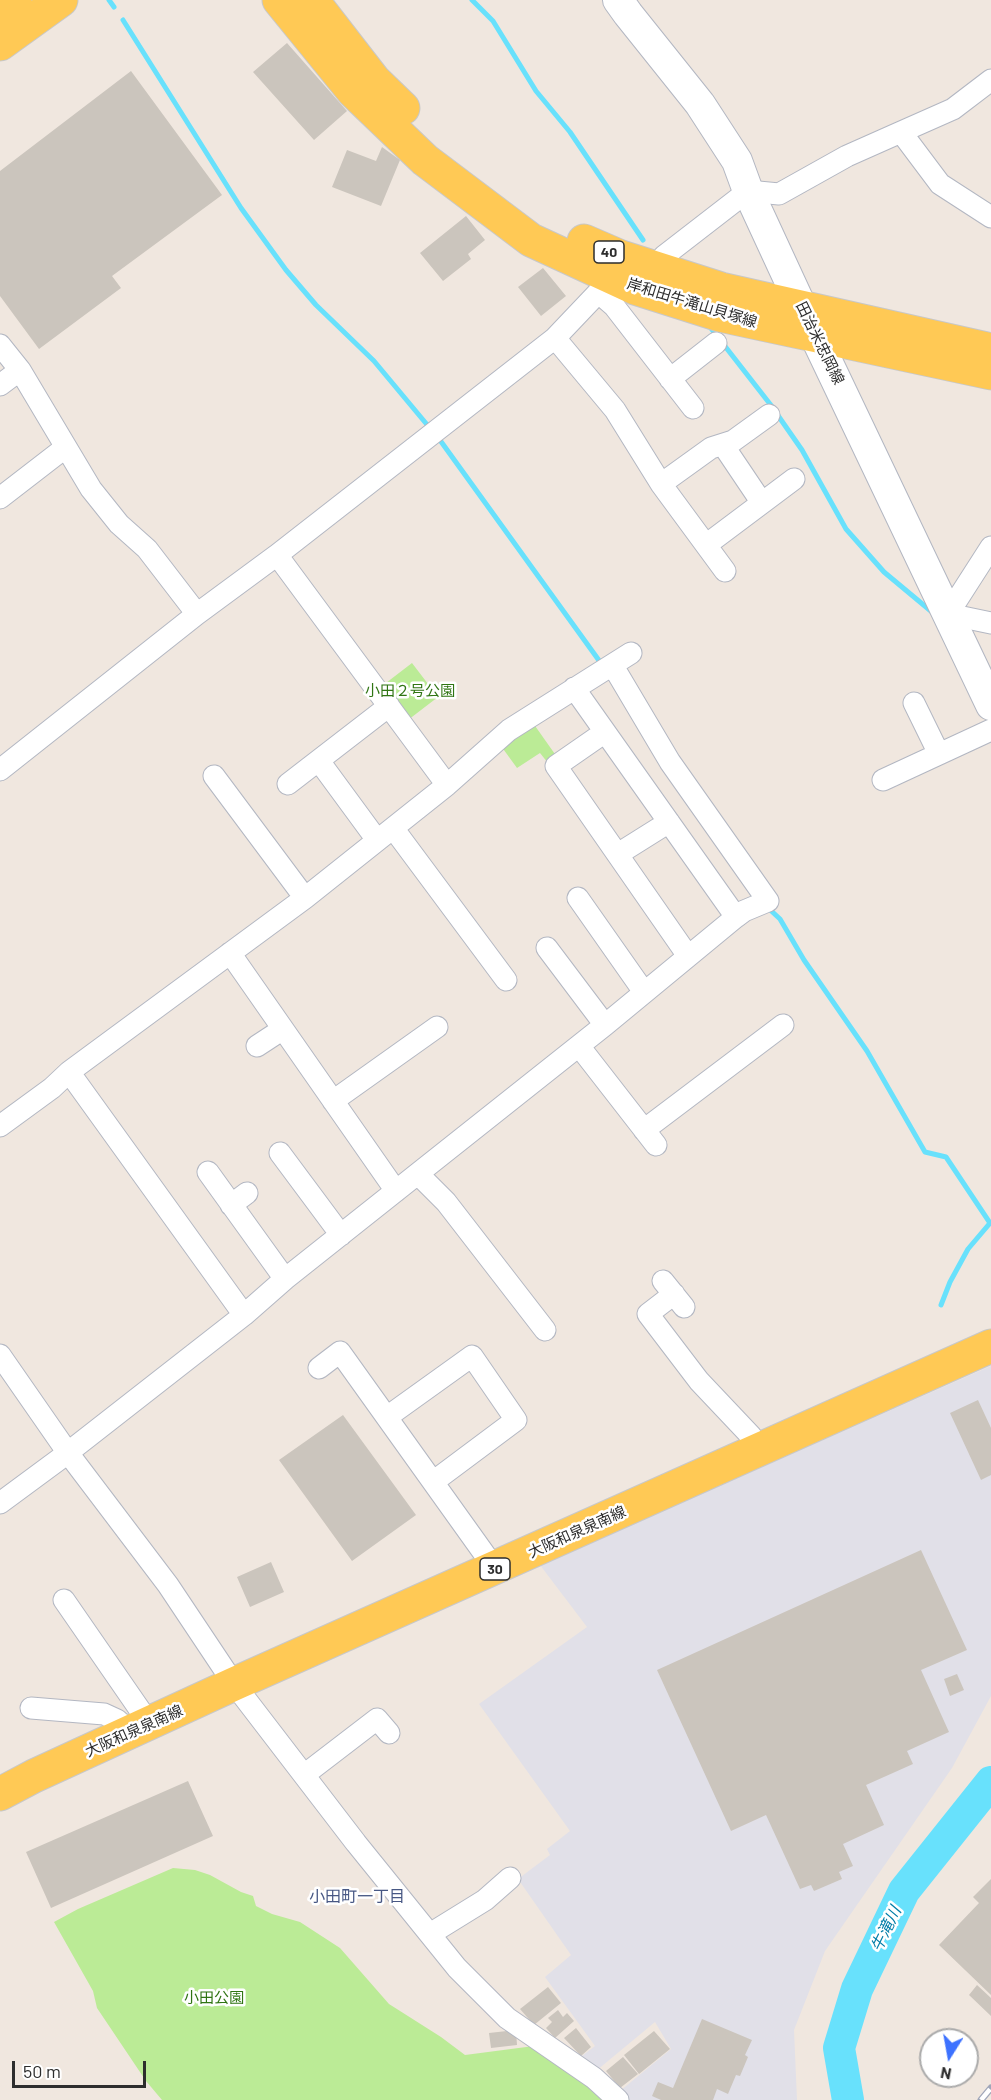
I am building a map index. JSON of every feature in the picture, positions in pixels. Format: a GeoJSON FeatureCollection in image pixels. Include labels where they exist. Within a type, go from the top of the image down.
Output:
{"type":"FeatureCollection","features":[{"type":"Feature","properties":{"kind":"main road"},"geometry":{"type":"LineString","coordinates":[[0,11],[15,0]]}},
{"type":"Feature","properties":{"kind":"main road"},"geometry":{"type":"LineString","coordinates":[[0,45],[61,0]]}},
{"type":"Feature","properties":{"kind":"main road","name":"岸和田牛滝山貝塚線"},"geometry":{"type":"LineString","coordinates":[[279,0],[354,92],[425,160],[531,240],[611,276],[721,289],[809,322],[991,373]]}},
{"type":"Feature","properties":{"kind":"main road","name":"岸和田牛滝山貝塚線"},"geometry":{"type":"LineString","coordinates":[[312,0],[374,80],[450,153],[549,226],[611,276]]}},
{"type":"Feature","properties":{"kind":"main road","name":"田治米忠岡線"},"geometry":{"type":"LineString","coordinates":[[618,0],[700,104],[737,161],[748,191],[809,322],[991,705]]}},
{"type":"Feature","properties":{"kind":"main road","name":"岸和田牛滝山貝塚線"},"geometry":{"type":"LineString","coordinates":[[809,322],[991,350]]}},
{"type":"Feature","properties":{"kind":"main road","name":"大阪和泉泉南線"},"geometry":{"type":"LineString","coordinates":[[0,1794],[34,1776],[234,1684],[991,1346]]}},
{"type":"Feature","properties":{"kind":"street"},"geometry":{"type":"LineString","coordinates":[[663,258],[748,191],[778,194],[847,156],[953,109],[991,80]]}},
{"type":"Feature","properties":{"kind":"street"},"geometry":{"type":"LineString","coordinates":[[901,132],[940,184],[991,217]]}},
{"type":"Feature","properties":{"kind":"street"},"geometry":{"type":"LineString","coordinates":[[0,770],[197,614],[277,555],[555,338],[611,276]]}},
{"type":"Feature","properties":{"kind":"street"},"geometry":{"type":"LineString","coordinates":[[611,276],[614,306],[693,408]]}},
{"type":"Feature","properties":{"kind":"street"},"geometry":{"type":"LineString","coordinates":[[555,338],[615,410],[661,484],[725,571]]}},
{"type":"Feature","properties":{"kind":"street"},"geometry":{"type":"LineString","coordinates":[[670,379],[716,343]]}},
{"type":"Feature","properties":{"kind":"street"},"geometry":{"type":"LineString","coordinates":[[0,345],[20,370],[91,489],[119,524],[147,549],[197,614]]}},
{"type":"Feature","properties":{"kind":"street"},"geometry":{"type":"LineString","coordinates":[[0,385],[20,370]]}},
{"type":"Feature","properties":{"kind":"street"},"geometry":{"type":"LineString","coordinates":[[661,484],[711,448],[733,441],[770,415]]}},
{"type":"Feature","properties":{"kind":"street"},"geometry":{"type":"LineString","coordinates":[[723,445],[762,503]]}},
{"type":"Feature","properties":{"kind":"street"},"geometry":{"type":"LineString","coordinates":[[0,498],[66,447]]}},
{"type":"Feature","properties":{"kind":"street"},"geometry":{"type":"LineString","coordinates":[[706,544],[794,479]]}},
{"type":"Feature","properties":{"kind":"street"},"geometry":{"type":"LineString","coordinates":[[991,547],[948,614],[991,623]]}},
{"type":"Feature","properties":{"kind":"street"},"geometry":{"type":"LineString","coordinates":[[277,555],[447,785]]}},
{"type":"Feature","properties":{"kind":"street"},"geometry":{"type":"LineString","coordinates":[[0,1126],[52,1088],[69,1072],[304,898],[447,785],[509,730],[631,653]]}},
{"type":"Feature","properties":{"kind":"street"},"geometry":{"type":"LineString","coordinates":[[0,1503],[68,1453],[244,1315],[285,1279],[579,1046],[736,917],[768,902],[684,770],[607,669]]}},
{"type":"Feature","properties":{"kind":"street"},"geometry":{"type":"LineString","coordinates":[[574,688],[736,917]]}},
{"type":"Feature","properties":{"kind":"street"},"geometry":{"type":"LineString","coordinates":[[914,703],[939,754]]}},
{"type":"Feature","properties":{"kind":"street"},"geometry":{"type":"LineString","coordinates":[[288,784],[389,706]]}},
{"type":"Feature","properties":{"kind":"street"},"geometry":{"type":"LineString","coordinates":[[883,780],[991,730]]}},
{"type":"Feature","properties":{"kind":"street"},"geometry":{"type":"LineString","coordinates":[[605,732],[556,766],[688,956]]}},
{"type":"Feature","properties":{"kind":"street"},"geometry":{"type":"LineString","coordinates":[[319,760],[385,834],[446,885],[495,950],[506,980]]}},
{"type":"Feature","properties":{"kind":"street"},"geometry":{"type":"LineString","coordinates":[[214,776],[250,839],[304,898]]}},
{"type":"Feature","properties":{"kind":"street"},"geometry":{"type":"LineString","coordinates":[[618,854],[669,822]]}},
{"type":"Feature","properties":{"kind":"street"},"geometry":{"type":"LineString","coordinates":[[578,898],[644,992]]}},
{"type":"Feature","properties":{"kind":"street"},"geometry":{"type":"LineString","coordinates":[[547,948],[605,1025]]}},
{"type":"Feature","properties":{"kind":"street"},"geometry":{"type":"LineString","coordinates":[[230,953],[396,1191]]}},
{"type":"Feature","properties":{"kind":"street"},"geometry":{"type":"LineString","coordinates":[[579,1046],[650,1137],[769,1048],[783,1025]]}},
{"type":"Feature","properties":{"kind":"street"},"geometry":{"type":"LineString","coordinates":[[333,1101],[410,1056],[437,1026]]}},
{"type":"Feature","properties":{"kind":"street"},"geometry":{"type":"LineString","coordinates":[[257,1046],[283,1029]]}},
{"type":"Feature","properties":{"kind":"street"},"geometry":{"type":"LineString","coordinates":[[69,1072],[244,1315]]}},
{"type":"Feature","properties":{"kind":"street"},"geometry":{"type":"LineString","coordinates":[[280,1153],[341,1235]]}},
{"type":"Feature","properties":{"kind":"street"},"geometry":{"type":"LineString","coordinates":[[208,1172],[239,1199],[285,1279]]}},
{"type":"Feature","properties":{"kind":"street"},"geometry":{"type":"LineString","coordinates":[[418,1174],[446,1202],[545,1330]]}},
{"type":"Feature","properties":{"kind":"street"},"geometry":{"type":"LineString","coordinates":[[674,1294],[648,1314],[693,1386],[751,1436],[758,1450]]}},
{"type":"Feature","properties":{"kind":"street"},"geometry":{"type":"LineString","coordinates":[[319,1368],[340,1352],[494,1569]]}},
{"type":"Feature","properties":{"kind":"street"},"geometry":{"type":"LineString","coordinates":[[0,1355],[68,1453],[168,1585],[234,1684],[457,1968],[507,2018],[594,2078],[618,2100]]}},
{"type":"Feature","properties":{"kind":"street"},"geometry":{"type":"LineString","coordinates":[[387,1417],[472,1356],[516,1420],[433,1482]]}},
{"type":"Feature","properties":{"kind":"street"},"geometry":{"type":"LineString","coordinates":[[31,1708],[104,1714],[139,1729],[140,1710],[99,1635],[64,1600]]}},
{"type":"Feature","properties":{"kind":"street"},"geometry":{"type":"LineString","coordinates":[[304,1775],[377,1719],[389,1733]]}},
{"type":"Feature","properties":{"kind":"street"},"geometry":{"type":"LineString","coordinates":[[430,1934],[485,1900],[510,1878]]}},
{"type":"Feature","properties":{"kind":"shaded area"},"geometry":{"type":"Polygon","coordinates":[[[991,1366],[991,1696],[952,1768],[825,1951],[794,2030],[797,2100],[625,2100],[620,2091],[671,2049],[655,2022],[596,2071],[578,2059],[595,2046],[545,1977],[571,1955],[518,1879],[550,1855],[547,1849],[570,1831],[479,1704],[587,1627],[540,1565],[991,1366]]]}},
{"type":"Feature","properties":{"kind":"green space","name":"小田２号公園"},"geometry":{"type":"Polygon","coordinates":[[[412,663],[438,697],[408,720],[382,686],[412,663]]]}},
{"type":"Feature","properties":{"kind":"green space"},"geometry":{"type":"Polygon","coordinates":[[[533,723],[557,757],[548,763],[540,753],[517,768],[501,746],[533,723]]]}},
{"type":"Feature","properties":{"kind":"green space","name":"小田公園"},"geometry":{"type":"Polygon","coordinates":[[[173,1868],[195,1870],[210,1875],[253,1896],[256,1906],[272,1914],[300,1922],[340,1948],[389,2004],[465,2055],[534,2046],[610,2100],[162,2100],[146,2081],[97,2008],[93,1991],[54,1922],[78,1909],[173,1868]]]}},
{"type":"Feature","properties":{"kind":"building"},"geometry":{"type":"Polygon","coordinates":[[[287,43],[347,111],[314,140],[253,72],[287,43]]]}},
{"type":"Feature","properties":{"kind":"building"},"geometry":{"type":"Polygon","coordinates":[[[131,71],[222,195],[112,276],[121,288],[39,349],[0,296],[0,171],[131,71]]]}},
{"type":"Feature","properties":{"kind":"building"},"geometry":{"type":"Polygon","coordinates":[[[382,147],[400,160],[381,206],[332,187],[347,150],[376,161],[382,147]]]}},
{"type":"Feature","properties":{"kind":"building"},"geometry":{"type":"Polygon","coordinates":[[[466,216],[485,240],[468,254],[471,259],[443,281],[420,253],[466,216]]]}},
{"type":"Feature","properties":{"kind":"building"},"geometry":{"type":"Polygon","coordinates":[[[543,268],[566,296],[541,316],[518,287],[543,268]]]}},
{"type":"Feature","properties":{"kind":"building"},"geometry":{"type":"Polygon","coordinates":[[[978,1400],[991,1428],[991,1475],[981,1480],[950,1413],[978,1400]]]}},
{"type":"Feature","properties":{"kind":"building"},"geometry":{"type":"Polygon","coordinates":[[[343,1415],[416,1515],[352,1561],[279,1460],[343,1415]]]}},
{"type":"Feature","properties":{"kind":"building"},"geometry":{"type":"Polygon","coordinates":[[[921,1550],[967,1650],[921,1670],[949,1732],[907,1751],[913,1764],[866,1785],[884,1825],[843,1844],[853,1866],[839,1872],[842,1879],[814,1891],[811,1885],[800,1889],[766,1815],[731,1831],[657,1670],[921,1550]]]}},
{"type":"Feature","properties":{"kind":"building"},"geometry":{"type":"Polygon","coordinates":[[[271,1562],[284,1592],[250,1607],[237,1577],[271,1562]]]}},
{"type":"Feature","properties":{"kind":"building"},"geometry":{"type":"Polygon","coordinates":[[[957,1674],[964,1690],[950,1696],[944,1679],[957,1674]]]}},
{"type":"Feature","properties":{"kind":"building"},"geometry":{"type":"Polygon","coordinates":[[[188,1781],[213,1836],[51,1908],[26,1852],[188,1781]]]}},
{"type":"Feature","properties":{"kind":"building"},"geometry":{"type":"Polygon","coordinates":[[[991,1879],[991,1995],[939,1945],[979,1903],[973,1897],[991,1879]]]}},
{"type":"Feature","properties":{"kind":"building"},"geometry":{"type":"Polygon","coordinates":[[[977,1985],[991,1998],[991,2016],[969,1995],[977,1985]]]}},
{"type":"Feature","properties":{"kind":"building"},"geometry":{"type":"Polygon","coordinates":[[[548,1987],[561,2003],[534,2025],[520,2009],[548,1987]]]}},
{"type":"Feature","properties":{"kind":"building"},"geometry":{"type":"Polygon","coordinates":[[[558,2010],[563,2017],[567,2013],[574,2021],[555,2038],[546,2028],[552,2022],[548,2018],[558,2010]]]}},
{"type":"Feature","properties":{"kind":"building"},"geometry":{"type":"Polygon","coordinates":[[[702,2019],[752,2040],[745,2055],[748,2057],[740,2076],[736,2075],[728,2094],[717,2089],[713,2100],[661,2100],[652,2096],[658,2082],[673,2088],[702,2019]]]}},
{"type":"Feature","properties":{"kind":"building"},"geometry":{"type":"Polygon","coordinates":[[[576,2028],[591,2047],[581,2056],[564,2038],[576,2028]]]}},
{"type":"Feature","properties":{"kind":"building"},"geometry":{"type":"Polygon","coordinates":[[[516,2030],[517,2045],[491,2048],[489,2033],[516,2030]]]}},
{"type":"Feature","properties":{"kind":"building"},"geometry":{"type":"Polygon","coordinates":[[[654,2031],[670,2049],[639,2074],[624,2055],[654,2031]]]}},
{"type":"Feature","properties":{"kind":"building"},"geometry":{"type":"Polygon","coordinates":[[[623,2057],[638,2074],[620,2088],[606,2071],[623,2057]]]}},
{"type":"Feature","properties":{"kind":"waterway"},"geometry":{"type":"LineString","coordinates":[[109,0],[114,7]]}},
{"type":"Feature","properties":{"kind":"waterway"},"geometry":{"type":"LineString","coordinates":[[472,0],[493,21],[536,91],[570,132],[643,240]]}},
{"type":"Feature","properties":{"kind":"waterway"},"geometry":{"type":"LineString","coordinates":[[123,20],[241,208],[286,270],[316,305],[374,361],[429,427]]}},
{"type":"Feature","properties":{"kind":"waterway"},"geometry":{"type":"LineString","coordinates":[[710,327],[770,404],[802,450],[846,529],[884,572],[932,612]]}},
{"type":"Feature","properties":{"kind":"waterway"},"geometry":{"type":"LineString","coordinates":[[437,436],[603,666]]}},
{"type":"Feature","properties":{"kind":"waterway"},"geometry":{"type":"LineString","coordinates":[[766,906],[780,919],[804,960],[867,1051],[925,1152],[946,1157],[990,1223],[968,1249],[950,1282],[941,1305]]}},
{"type":"Feature","properties":{"kind":"waterway","name":"牛滝川"},"geometry":{"type":"LineString","coordinates":[[848,2100],[839,2048],[857,1989],[904,1891],[991,1782]]}},
{"type":"Feature","properties":{"kind":"railway"},"geometry":{"type":"LineString","coordinates":[[981,2100],[991,2088]]}},
{"type":"Feature","properties":{"kind":"district","name":"小田町一丁目"},"geometry":{"type":"Point","coordinates":[357,1897]}}]}
